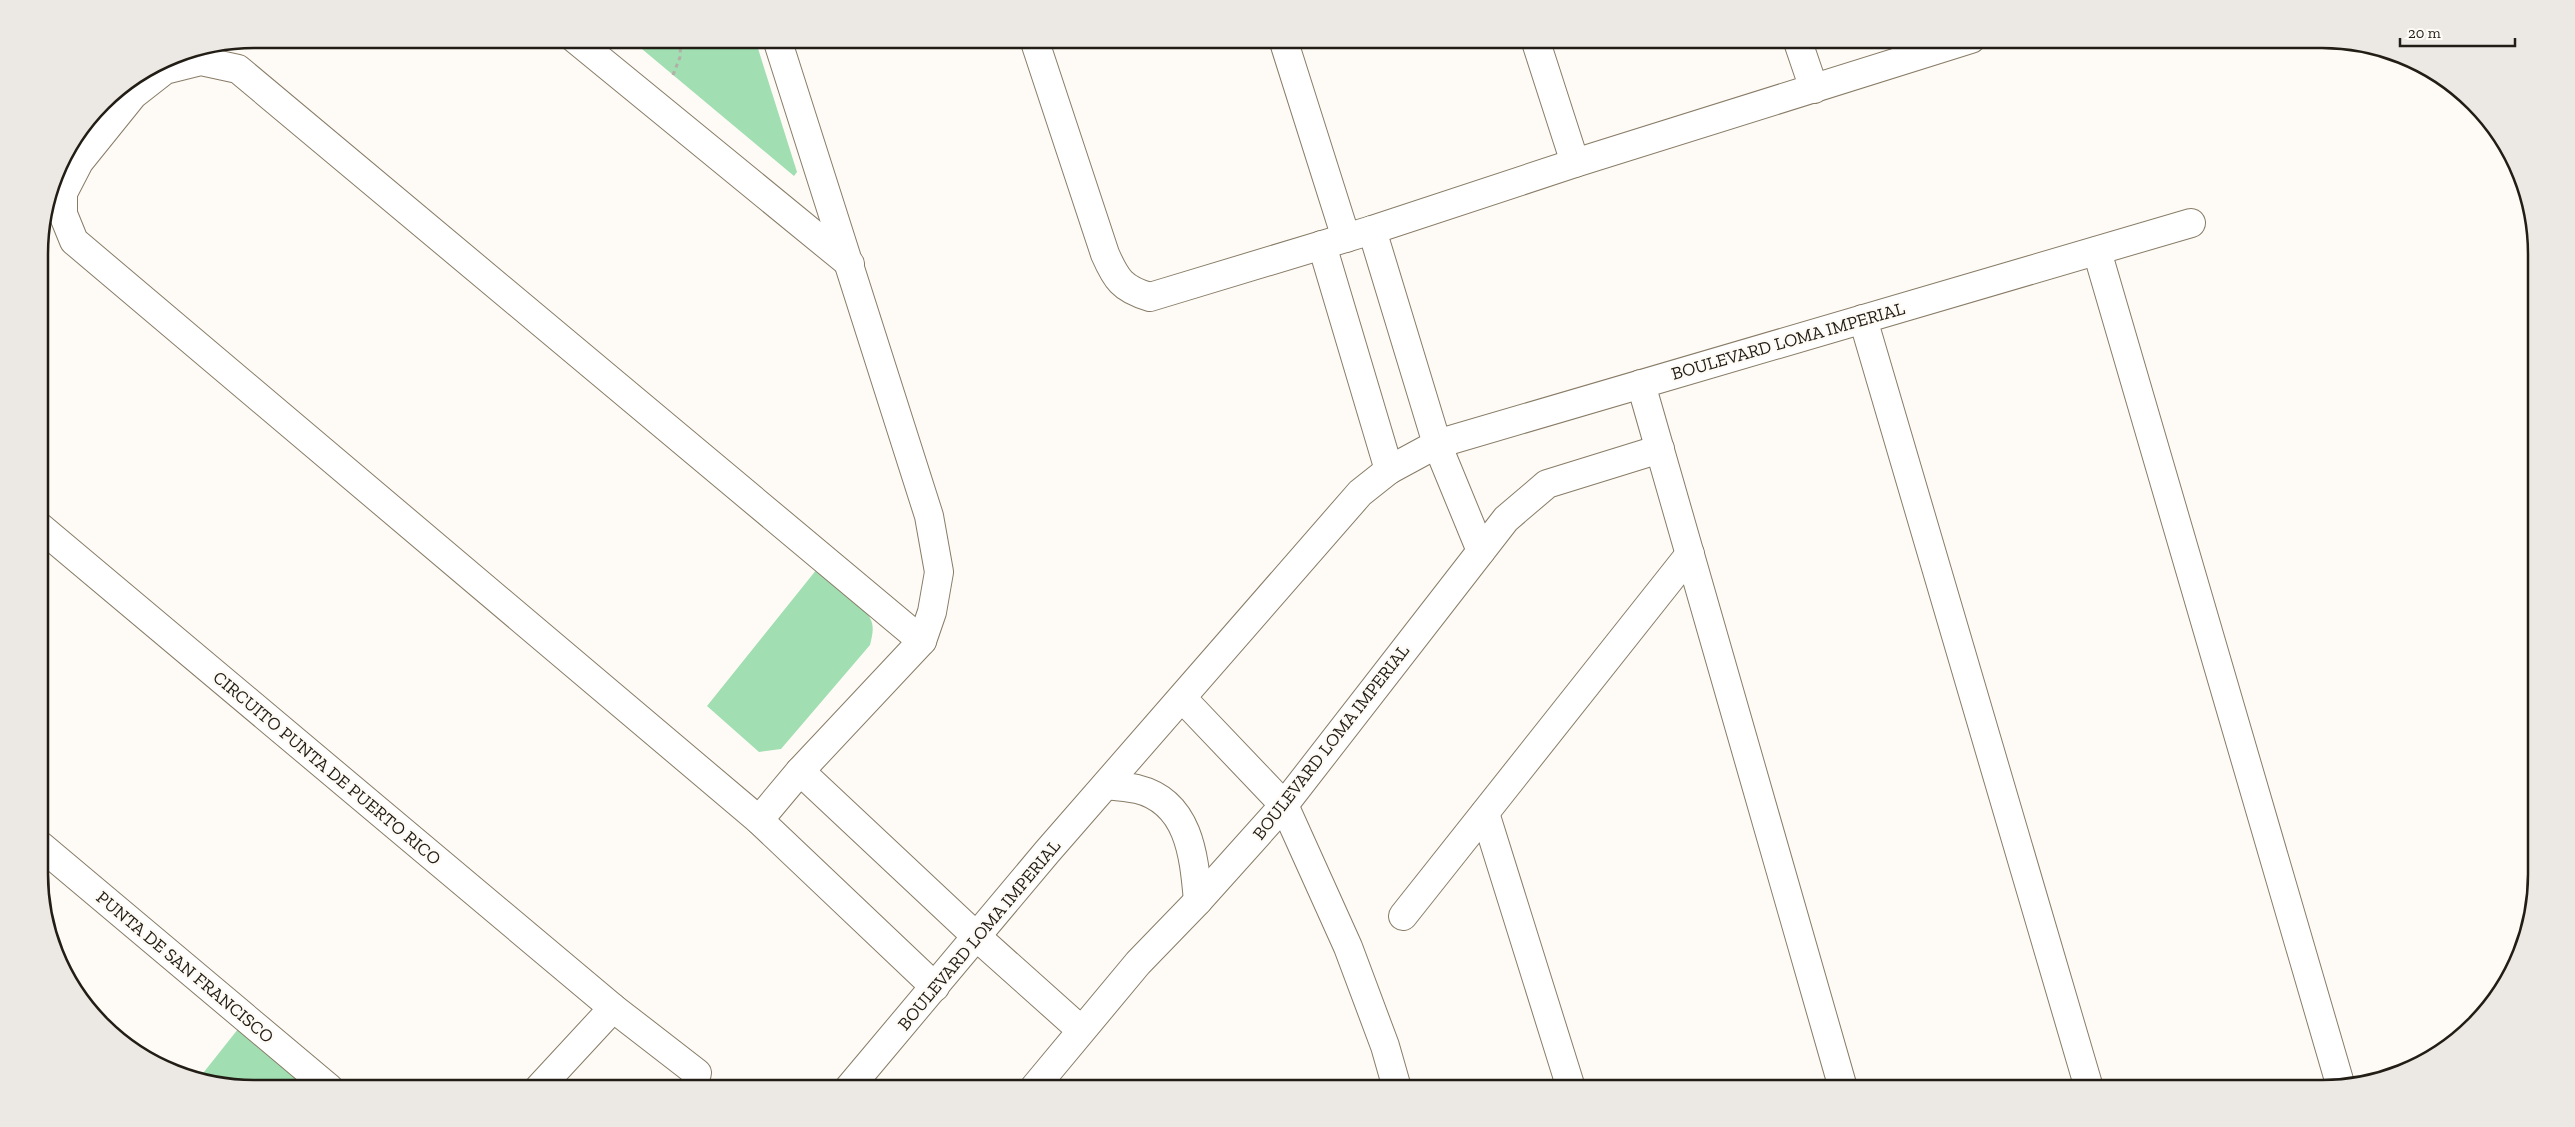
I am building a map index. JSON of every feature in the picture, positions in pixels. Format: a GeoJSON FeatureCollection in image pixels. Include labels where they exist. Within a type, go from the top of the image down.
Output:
{"type":"FeatureCollection","features":[{"type":"Feature","properties":{"kind":"street"},"geometry":{"type":"LineString","coordinates":[[586,48],[850,264]]}},
{"type":"Feature","properties":{"kind":"street"},"geometry":{"type":"LineString","coordinates":[[759,820],[800,771],[922,641],[932,612],[939,572],[929,516],[780,48]]}},
{"type":"Feature","properties":{"kind":"street"},"geometry":{"type":"LineString","coordinates":[[1037,48],[1105,254],[1115,277],[1132,292],[1150,298],[1334,242],[1575,163],[1943,48]]}},
{"type":"Feature","properties":{"kind":"street"},"geometry":{"type":"LineString","coordinates":[[1285,48],[1389,470]]}},
{"type":"Feature","properties":{"kind":"street"},"geometry":{"type":"LineString","coordinates":[[1539,48],[1575,163]]}},
{"type":"Feature","properties":{"kind":"street"},"geometry":{"type":"LineString","coordinates":[[1800,48],[1814,89]]}},
{"type":"Feature","properties":{"kind":"street"},"geometry":{"type":"LineString","coordinates":[[922,641],[238,69],[201,61],[165,70],[133,95],[79,162],[63,193],[63,214],[74,241],[759,820],[935,987]]}},
{"type":"Feature","properties":{"kind":"street","name":"BOULEVARD LOMA IMPERIAL"},"geometry":{"type":"LineString","coordinates":[[856,1080],[1106,785],[1360,493],[1389,470],[1437,444],[2191,223]]}},
{"type":"Feature","properties":{"kind":"street"},"geometry":{"type":"LineString","coordinates":[[1372,230],[1437,444],[1480,551]]}},
{"type":"Feature","properties":{"kind":"street"},"geometry":{"type":"LineString","coordinates":[[2097,251],[2339,1079]]}},
{"type":"Feature","properties":{"kind":"street"},"geometry":{"type":"LineString","coordinates":[[1863,319],[2087,1080]]}},
{"type":"Feature","properties":{"kind":"street"},"geometry":{"type":"LineString","coordinates":[[1641,384],[1841,1080]]}},
{"type":"Feature","properties":{"kind":"street","name":"BOULEVARD LOMA IMPERIAL"},"geometry":{"type":"LineString","coordinates":[[1040,1080],[1138,963],[1198,902],[1284,805],[1506,519],[1547,484],[1660,449]]}},
{"type":"Feature","properties":{"kind":"street","name":"CIRCUITO PUNTA DE PUERTO RICO"},"geometry":{"type":"LineString","coordinates":[[48,534],[613,1008],[696,1073]]}},
{"type":"Feature","properties":{"kind":"street"},"geometry":{"type":"LineString","coordinates":[[1403,916],[1690,554]]}},
{"type":"Feature","properties":{"kind":"street"},"geometry":{"type":"LineString","coordinates":[[1182,698],[1284,805],[1348,947],[1385,1046],[1395,1080]]}},
{"type":"Feature","properties":{"kind":"street"},"geometry":{"type":"LineString","coordinates":[[800,771],[977,937],[1081,1030]]}},
{"type":"Feature","properties":{"kind":"street"},"geometry":{"type":"LineString","coordinates":[[1106,785],[1138,789],[1160,799],[1185,827],[1194,860],[1198,902]]}},
{"type":"Feature","properties":{"kind":"street"},"geometry":{"type":"LineString","coordinates":[[1485,813],[1568,1080]]}},
{"type":"Feature","properties":{"kind":"street","name":"PUNTA DE SAN FRANCISCO"},"geometry":{"type":"LineString","coordinates":[[48,853],[318,1080]]}},
{"type":"Feature","properties":{"kind":"street"},"geometry":{"type":"LineString","coordinates":[[546,1080],[613,1008]]}},
{"type":"Feature","properties":{"kind":"green space"},"geometry":{"type":"Polygon","coordinates":[[[641,48],[758,48],[797,172],[794,176],[641,48]]]}},
{"type":"Feature","properties":{"kind":"green space"},"geometry":{"type":"Polygon","coordinates":[[[817,569],[853,598],[866,612],[870,618],[873,632],[870,645],[781,749],[759,752],[707,706],[817,569]]]}},
{"type":"Feature","properties":{"kind":"green space"},"geometry":{"type":"Polygon","coordinates":[[[242,1024],[308,1080],[254,1080],[227,1078],[203,1073],[242,1024]]]}}]}
